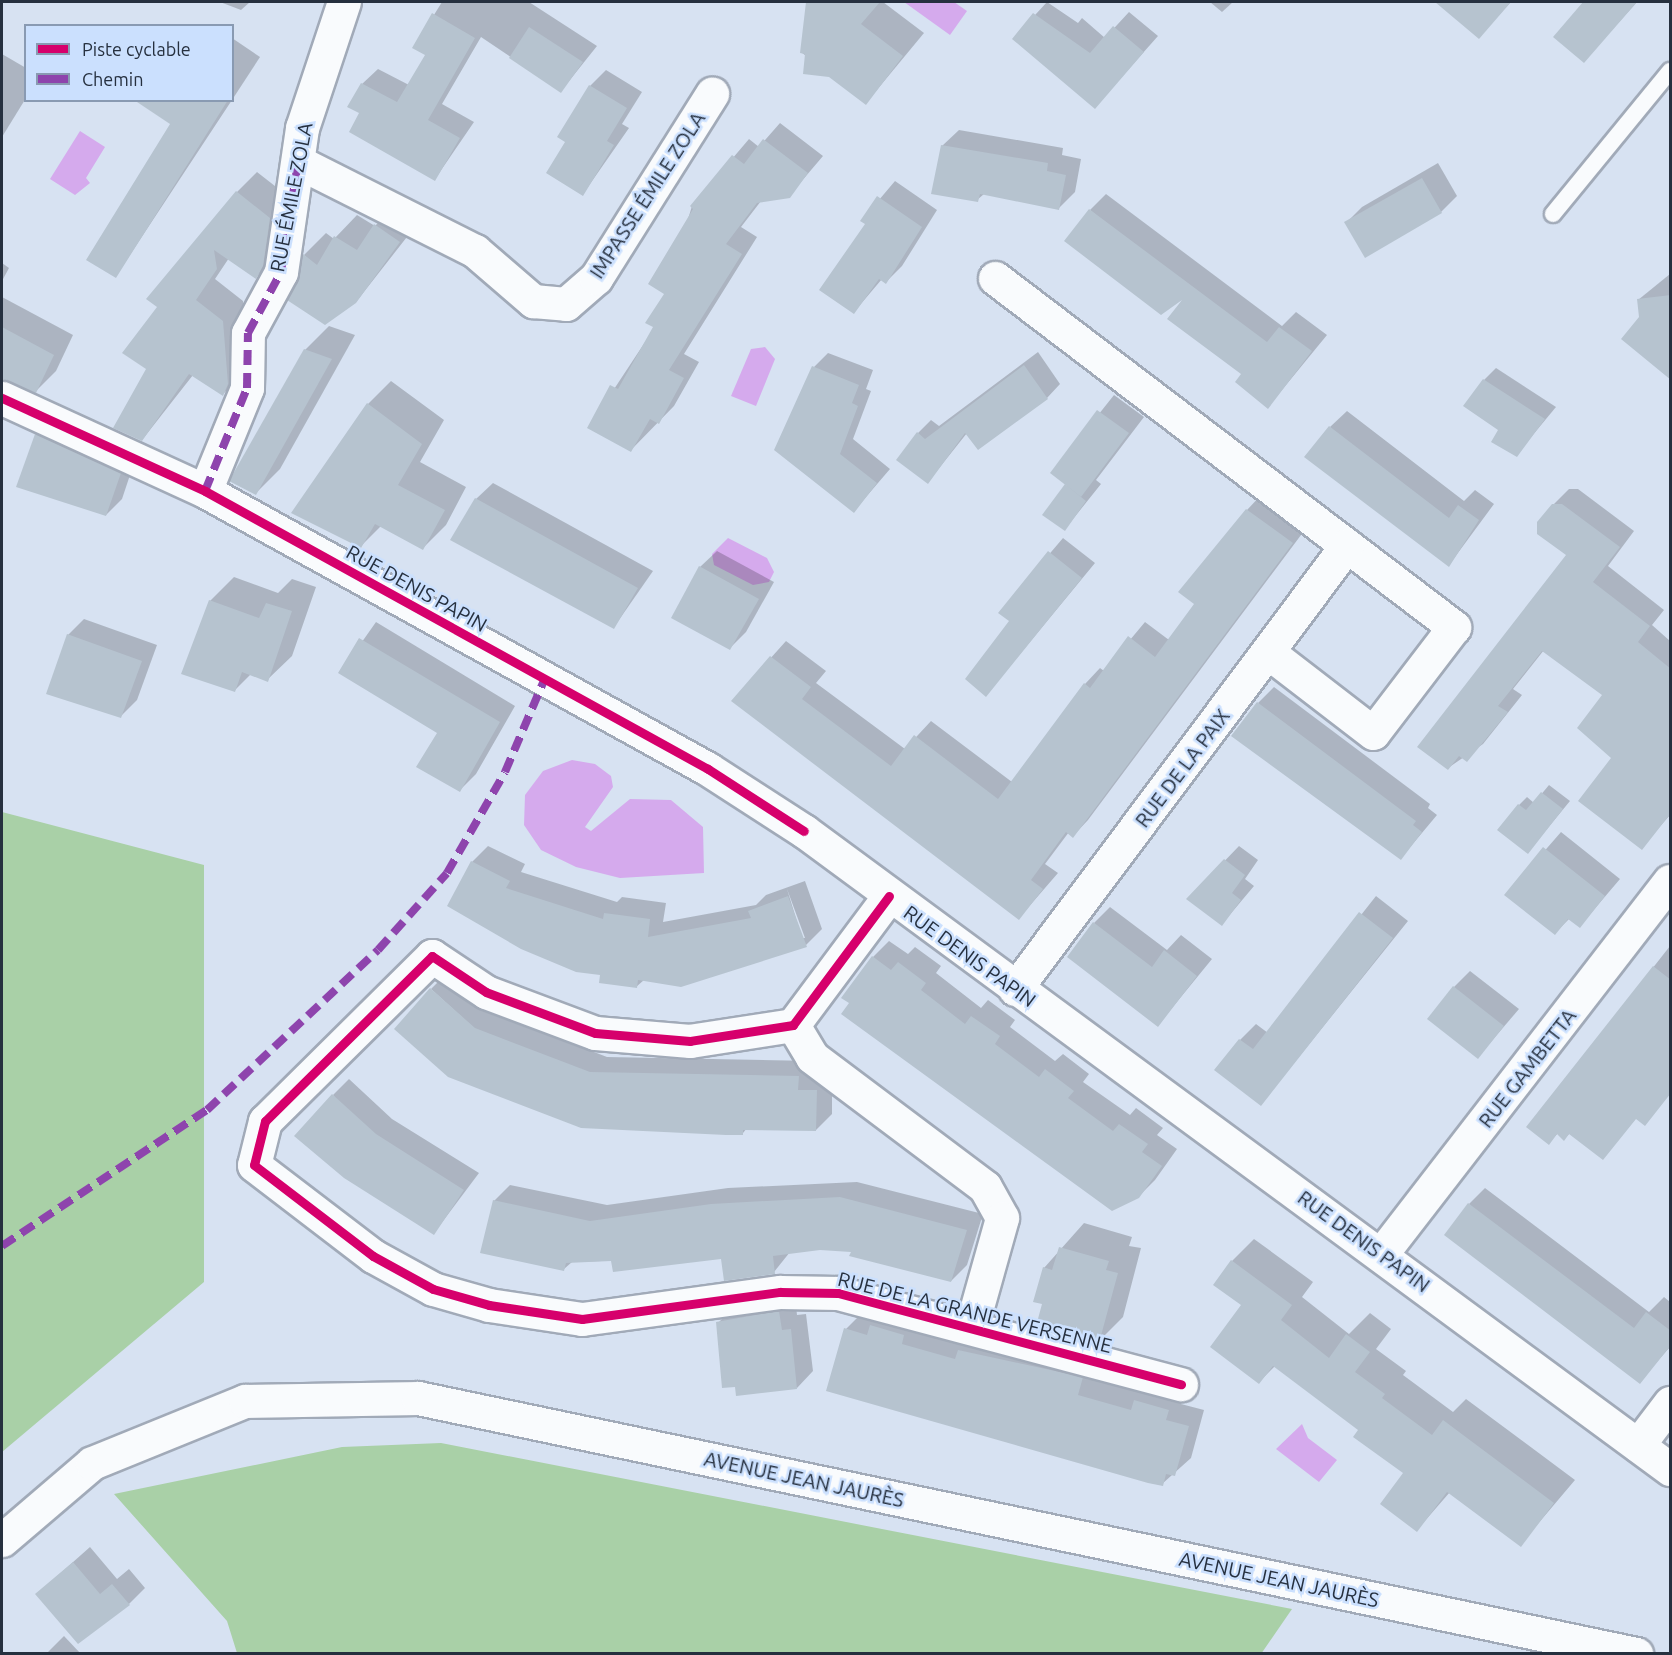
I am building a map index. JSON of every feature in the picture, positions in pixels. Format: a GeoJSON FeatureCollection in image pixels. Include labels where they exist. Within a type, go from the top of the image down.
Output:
{"type":"FeatureCollection","features":[{"type":"Feature","properties":{"kind":"street","name":"RUE ÉMILE ZOLA"},"geometry":{"type":"LineString","coordinates":[[205,491],[247,388],[248,333],[280,273],[302,128],[344,2]]}},
{"type":"Feature","properties":{"kind":"street","name":"IMPASSE ÉMILE ZOLA"},"geometry":{"type":"LineString","coordinates":[[298,162],[475,251],[533,301],[566,304],[596,278],[712,94]]}},
{"type":"Feature","properties":{"kind":"street"},"geometry":{"type":"LineString","coordinates":[[995,278],[1454,627],[1373,733],[1268,652]]}},
{"type":"Feature","properties":{"kind":"street","name":"RUE DENIS PAPIN"},"geometry":{"type":"LineString","coordinates":[[2,398],[205,491],[708,769],[804,831],[1015,989],[1382,1253],[1671,1469]]}},
{"type":"Feature","properties":{"kind":"street","name":"RUE DE LA PAIX"},"geometry":{"type":"LineString","coordinates":[[1015,989],[1347,545]]}},
{"type":"Feature","properties":{"kind":"street","name":"RUE GAMBETTA"},"geometry":{"type":"LineString","coordinates":[[1382,1253],[1671,881]]}},
{"type":"Feature","properties":{"kind":"street"},"geometry":{"type":"LineString","coordinates":[[890,896],[802,1007],[794,1025],[812,1057],[985,1187],[1002,1218],[972,1325]]}},
{"type":"Feature","properties":{"kind":"street","name":"RUE DE LA GRANDE VERSENNE"},"geometry":{"type":"LineString","coordinates":[[794,1025],[690,1041],[595,1033],[486,992],[432,956],[265,1121],[254,1164],[373,1256],[433,1289],[489,1305],[582,1319],[780,1292],[838,1293],[972,1325],[1180,1384]]}},
{"type":"Feature","properties":{"kind":"street","name":"AVENUE JEAN JAURÈS"},"geometry":{"type":"LineString","coordinates":[[2,1540],[92,1463],[245,1401],[418,1398],[1636,1653]]}},
{"type":"Feature","properties":{"kind":"street"},"geometry":{"type":"LineString","coordinates":[[1638,1445],[1671,1403]]}},
{"type":"Feature","properties":{"kind":"lane"},"geometry":{"type":"LineString","coordinates":[[1553,214],[1671,71]]}},
{"type":"Feature","properties":{"kind":"green space"},"geometry":{"type":"Polygon","coordinates":[[[2,812],[204,865],[204,1282],[2,1452],[2,812]]]}},
{"type":"Feature","properties":{"kind":"green space"},"geometry":{"type":"Polygon","coordinates":[[[441,1443],[1292,1609],[1261,1654],[237,1653],[227,1621],[114,1494],[342,1447],[441,1443]]]}},
{"type":"Feature","properties":{"kind":"shaded area"},"geometry":{"type":"Polygon","coordinates":[[[904,2],[954,2],[967,11],[950,35],[904,2]]]}},
{"type":"Feature","properties":{"kind":"shaded area"},"geometry":{"type":"Polygon","coordinates":[[[80,131],[105,147],[86,178],[90,183],[75,195],[50,179],[80,131]]]}},
{"type":"Feature","properties":{"kind":"shaded area"},"geometry":{"type":"Polygon","coordinates":[[[765,347],[775,359],[756,406],[731,396],[751,349],[765,347]]]}},
{"type":"Feature","properties":{"kind":"shaded area"},"geometry":{"type":"Polygon","coordinates":[[[728,538],[767,558],[774,572],[769,582],[753,585],[714,565],[712,554],[728,538]]]}},
{"type":"Feature","properties":{"kind":"shaded area"},"geometry":{"type":"Polygon","coordinates":[[[572,760],[595,764],[611,776],[613,787],[585,827],[591,831],[630,799],[671,800],[703,827],[704,873],[620,878],[576,867],[541,850],[524,825],[525,795],[543,771],[572,760]]]}},
{"type":"Feature","properties":{"kind":"shaded area"},"geometry":{"type":"Polygon","coordinates":[[[1302,1424],[1308,1438],[1337,1460],[1319,1482],[1276,1449],[1302,1424]]]}},
{"type":"Feature","properties":{"kind":"building"},"geometry":{"type":"Polygon","coordinates":[[[806,2],[880,2],[861,24],[903,56],[866,105],[829,77],[803,74],[805,54],[800,53],[806,2]]]}},
{"type":"Feature","properties":{"kind":"building"},"geometry":{"type":"Polygon","coordinates":[[[1435,2],[1511,2],[1479,39],[1435,2]]]}},
{"type":"Feature","properties":{"kind":"building"},"geometry":{"type":"Polygon","coordinates":[[[1583,2],[1637,2],[1584,63],[1553,37],[1583,2]]]}},
{"type":"Feature","properties":{"kind":"building"},"geometry":{"type":"Polygon","coordinates":[[[432,13],[475,38],[428,120],[460,138],[435,181],[349,132],[359,113],[347,107],[361,83],[397,102],[425,55],[412,48],[432,13]]]}},
{"type":"Feature","properties":{"kind":"building"},"geometry":{"type":"Polygon","coordinates":[[[1033,13],[1090,53],[1113,26],[1144,52],[1095,109],[1012,39],[1033,13]]]}},
{"type":"Feature","properties":{"kind":"building"},"geometry":{"type":"Polygon","coordinates":[[[529,27],[583,62],[561,93],[509,58],[529,27]]]}},
{"type":"Feature","properties":{"kind":"building"},"geometry":{"type":"Polygon","coordinates":[[[589,85],[627,108],[607,141],[614,145],[583,196],[546,173],[565,142],[557,137],[589,85]]]}},
{"type":"Feature","properties":{"kind":"building"},"geometry":{"type":"Polygon","coordinates":[[[137,102],[227,102],[116,278],[86,260],[170,124],[137,102]]]}},
{"type":"Feature","properties":{"kind":"building"},"geometry":{"type":"Polygon","coordinates":[[[763,139],[808,173],[790,198],[757,203],[726,244],[742,254],[669,370],[684,378],[659,424],[650,419],[631,452],[587,428],[610,385],[618,389],[653,327],[645,323],[664,294],[648,284],[693,209],[690,206],[732,155],[744,164],[763,139]]]}},
{"type":"Feature","properties":{"kind":"building"},"geometry":{"type":"Polygon","coordinates":[[[941,145],[1048,163],[1047,171],[1066,175],[1059,210],[980,194],[978,202],[931,194],[941,145]]]}},
{"type":"Feature","properties":{"kind":"building"},"geometry":{"type":"Polygon","coordinates":[[[1422,178],[1442,213],[1365,258],[1344,222],[1422,178]]]}},
{"type":"Feature","properties":{"kind":"building"},"geometry":{"type":"Polygon","coordinates":[[[236,191],[270,218],[263,266],[256,279],[214,250],[217,269],[196,300],[223,321],[228,384],[223,396],[189,374],[142,441],[113,428],[146,369],[122,353],[157,307],[146,299],[236,191]]]}},
{"type":"Feature","properties":{"kind":"building"},"geometry":{"type":"Polygon","coordinates":[[[877,196],[922,227],[886,284],[879,279],[854,314],[819,290],[865,224],[860,221],[877,196]]]}},
{"type":"Feature","properties":{"kind":"building"},"geometry":{"type":"Polygon","coordinates":[[[1089,209],[1267,342],[1279,327],[1312,351],[1268,409],[1235,382],[1241,374],[1167,319],[1182,300],[1161,315],[1064,241],[1089,209]]]}},
{"type":"Feature","properties":{"kind":"building"},"geometry":{"type":"Polygon","coordinates":[[[374,224],[400,242],[356,303],[325,325],[287,300],[303,254],[317,265],[334,236],[357,250],[374,224]]]}},
{"type":"Feature","properties":{"kind":"building"},"geometry":{"type":"Polygon","coordinates":[[[1671,295],[1671,380],[1621,339],[1639,317],[1637,299],[1671,295]]]}},
{"type":"Feature","properties":{"kind":"building"},"geometry":{"type":"Polygon","coordinates":[[[2,327],[54,355],[36,393],[2,379],[2,327]]]}},
{"type":"Feature","properties":{"kind":"building"},"geometry":{"type":"Polygon","coordinates":[[[304,349],[332,359],[256,495],[229,481],[304,349]]]}},
{"type":"Feature","properties":{"kind":"building"},"geometry":{"type":"Polygon","coordinates":[[[1024,365],[1048,399],[978,450],[965,433],[928,484],[896,460],[917,432],[925,439],[1024,365]]]}},
{"type":"Feature","properties":{"kind":"building"},"geometry":{"type":"Polygon","coordinates":[[[812,366],[859,385],[852,403],[858,406],[840,454],[877,483],[854,513],[774,450],[812,366]]]}},
{"type":"Feature","properties":{"kind":"building"},"geometry":{"type":"Polygon","coordinates":[[[1483,379],[1545,419],[1517,457],[1491,442],[1498,430],[1463,406],[1483,379]]]}},
{"type":"Feature","properties":{"kind":"building"},"geometry":{"type":"Polygon","coordinates":[[[367,403],[422,444],[398,485],[445,510],[423,550],[375,524],[361,548],[291,513],[367,403]]]}},
{"type":"Feature","properties":{"kind":"building"},"geometry":{"type":"Polygon","coordinates":[[[1097,410],[1129,433],[1081,497],[1050,473],[1097,410]]]}},
{"type":"Feature","properties":{"kind":"building"},"geometry":{"type":"Polygon","coordinates":[[[1329,426],[1449,518],[1458,505],[1479,520],[1449,567],[1304,457],[1329,426]]]}},
{"type":"Feature","properties":{"kind":"building"},"geometry":{"type":"Polygon","coordinates":[[[35,434],[121,473],[106,516],[16,487],[35,434]]]}},
{"type":"Feature","properties":{"kind":"building"},"geometry":{"type":"Polygon","coordinates":[[[1065,484],[1086,501],[1065,531],[1042,515],[1065,484]]]}},
{"type":"Feature","properties":{"kind":"building"},"geometry":{"type":"Polygon","coordinates":[[[475,498],[638,588],[614,629],[450,540],[475,498]]]}},
{"type":"Feature","properties":{"kind":"building"},"geometry":{"type":"Polygon","coordinates":[[[1552,504],[1562,504],[1620,547],[1593,582],[1650,626],[1638,642],[1671,669],[1671,813],[1642,850],[1578,801],[1611,758],[1577,728],[1602,695],[1542,651],[1498,706],[1508,712],[1467,762],[1459,756],[1448,770],[1417,747],[1566,555],[1537,534],[1537,522],[1552,504]]]}},
{"type":"Feature","properties":{"kind":"building"},"geometry":{"type":"Polygon","coordinates":[[[1246,509],[1293,543],[1073,838],[1066,832],[1031,880],[1043,889],[1019,920],[731,701],[770,656],[811,687],[802,699],[891,766],[914,735],[998,799],[1084,683],[1090,688],[1128,636],[1155,657],[1194,604],[1178,592],[1246,509]]]}},
{"type":"Feature","properties":{"kind":"building"},"geometry":{"type":"Polygon","coordinates":[[[1048,551],[1082,578],[986,697],[965,679],[1009,621],[998,613],[1048,551]]]}},
{"type":"Feature","properties":{"kind":"building"},"geometry":{"type":"Polygon","coordinates":[[[699,566],[759,599],[730,650],[671,618],[699,566]]]}},
{"type":"Feature","properties":{"kind":"building"},"geometry":{"type":"Polygon","coordinates":[[[209,600],[259,618],[266,603],[292,611],[268,682],[242,672],[235,692],[181,674],[209,600]]]}},
{"type":"Feature","properties":{"kind":"building"},"geometry":{"type":"Polygon","coordinates":[[[67,634],[142,661],[121,718],[46,694],[67,634]]]}},
{"type":"Feature","properties":{"kind":"building"},"geometry":{"type":"Polygon","coordinates":[[[359,638],[500,722],[460,792],[416,767],[437,733],[338,673],[359,638]]]}},
{"type":"Feature","properties":{"kind":"building"},"geometry":{"type":"Polygon","coordinates":[[[1257,702],[1416,821],[1413,825],[1422,832],[1401,860],[1231,736],[1257,702]]]}},
{"type":"Feature","properties":{"kind":"building"},"geometry":{"type":"Polygon","coordinates":[[[1541,792],[1563,809],[1528,854],[1497,830],[1518,804],[1526,810],[1541,792]]]}},
{"type":"Feature","properties":{"kind":"building"},"geometry":{"type":"Polygon","coordinates":[[[1543,847],[1605,896],[1580,928],[1568,919],[1555,935],[1504,895],[1543,847]]]}},
{"type":"Feature","properties":{"kind":"building"},"geometry":{"type":"Polygon","coordinates":[[[1224,859],[1245,875],[1232,893],[1241,900],[1222,926],[1186,899],[1224,859]]]}},
{"type":"Feature","properties":{"kind":"building"},"geometry":{"type":"Polygon","coordinates":[[[471,861],[510,881],[506,888],[603,919],[604,913],[650,919],[648,937],[751,918],[748,911],[788,896],[807,947],[681,987],[638,980],[637,988],[599,983],[600,975],[576,972],[521,949],[447,906],[471,861]]]}},
{"type":"Feature","properties":{"kind":"building"},"geometry":{"type":"Polygon","coordinates":[[[1359,912],[1393,938],[1261,1106],[1214,1070],[1239,1039],[1253,1049],[1359,912]]]}},
{"type":"Feature","properties":{"kind":"building"},"geometry":{"type":"Polygon","coordinates":[[[1093,922],[1152,967],[1164,950],[1197,976],[1158,1027],[1067,957],[1093,922]]]}},
{"type":"Feature","properties":{"kind":"building"},"geometry":{"type":"Polygon","coordinates":[[[872,956],[891,970],[898,962],[926,983],[921,990],[965,1024],[971,1016],[1000,1036],[995,1044],[1039,1077],[1045,1069],[1074,1091],[1068,1098],[1113,1131],[1119,1124],[1148,1144],[1142,1152],[1162,1166],[1139,1198],[1112,1211],[841,1014],[849,1003],[841,998],[872,956]]]}},
{"type":"Feature","properties":{"kind":"building"},"geometry":{"type":"Polygon","coordinates":[[[1653,966],[1671,980],[1671,1093],[1645,1126],[1636,1119],[1603,1160],[1569,1134],[1564,1141],[1557,1134],[1549,1145],[1526,1127],[1653,966]]]}},
{"type":"Feature","properties":{"kind":"building"},"geometry":{"type":"Polygon","coordinates":[[[1453,986],[1504,1026],[1478,1059],[1427,1019],[1453,986]]]}},
{"type":"Feature","properties":{"kind":"building"},"geometry":{"type":"Polygon","coordinates":[[[430,988],[475,1028],[590,1072],[799,1076],[798,1090],[817,1090],[816,1131],[743,1130],[743,1135],[726,1135],[581,1128],[448,1077],[394,1029],[430,988]]]}},
{"type":"Feature","properties":{"kind":"building"},"geometry":{"type":"Polygon","coordinates":[[[332,1094],[376,1134],[464,1190],[434,1235],[344,1178],[294,1136],[332,1094]]]}},
{"type":"Feature","properties":{"kind":"building"},"geometry":{"type":"Polygon","coordinates":[[[840,1197],[967,1230],[951,1282],[849,1256],[851,1252],[820,1250],[773,1256],[775,1274],[724,1281],[721,1259],[613,1272],[611,1261],[566,1263],[564,1271],[480,1253],[493,1200],[590,1221],[711,1204],[840,1197]]]}},
{"type":"Feature","properties":{"kind":"building"},"geometry":{"type":"Polygon","coordinates":[[[1468,1203],[1634,1328],[1646,1312],[1671,1331],[1671,1345],[1640,1384],[1444,1235],[1468,1203]]]}},
{"type":"Feature","properties":{"kind":"building"},"geometry":{"type":"Polygon","coordinates":[[[1059,1247],[1109,1261],[1106,1270],[1118,1273],[1099,1343],[1036,1326],[1042,1304],[1033,1302],[1043,1267],[1052,1270],[1059,1247]]]}},
{"type":"Feature","properties":{"kind":"building"},"geometry":{"type":"Polygon","coordinates":[[[1231,1260],[1292,1305],[1281,1320],[1329,1358],[1346,1334],[1370,1352],[1355,1372],[1385,1394],[1382,1398],[1432,1435],[1443,1420],[1554,1503],[1521,1547],[1447,1492],[1417,1532],[1380,1504],[1403,1473],[1353,1437],[1358,1430],[1273,1366],[1259,1384],[1210,1347],[1241,1305],[1213,1285],[1231,1260]]]}},
{"type":"Feature","properties":{"kind":"building"},"geometry":{"type":"Polygon","coordinates":[[[779,1311],[782,1330],[791,1329],[797,1389],[736,1396],[735,1387],[722,1388],[716,1322],[779,1311]]]}},
{"type":"Feature","properties":{"kind":"building"},"geometry":{"type":"Polygon","coordinates":[[[870,1325],[904,1335],[902,1344],[955,1359],[958,1350],[1083,1377],[1078,1395],[1131,1410],[1134,1400],[1169,1410],[1166,1420],[1189,1426],[1175,1476],[1166,1474],[1163,1486],[1148,1483],[826,1391],[844,1328],[867,1335],[870,1325]]]}},
{"type":"Feature","properties":{"kind":"building"},"geometry":{"type":"Polygon","coordinates":[[[73,1562],[100,1594],[112,1584],[130,1605],[78,1644],[35,1594],[73,1562]]]}},
{"type":"Feature","properties":{"kind":"marked path"},"geometry":{"type":"LineString","coordinates":[[205,491],[247,388],[248,333],[281,272],[298,162]]}},
{"type":"Feature","properties":{"kind":"marked path"},"geometry":{"type":"LineString","coordinates":[[2,1246],[207,1110],[378,950],[447,873],[505,772],[545,678]]}},
{"type":"Feature","properties":{"kind":"cycle path"},"geometry":{"type":"LineString","coordinates":[[2,398],[205,491],[708,769],[804,831]]}},
{"type":"Feature","properties":{"kind":"cycle path"},"geometry":{"type":"LineString","coordinates":[[889,896],[793,1025],[690,1041],[595,1033],[486,992],[432,956],[265,1121],[254,1165],[373,1256],[433,1289],[489,1305],[582,1319],[780,1292],[838,1293],[1181,1384]]}}]}
